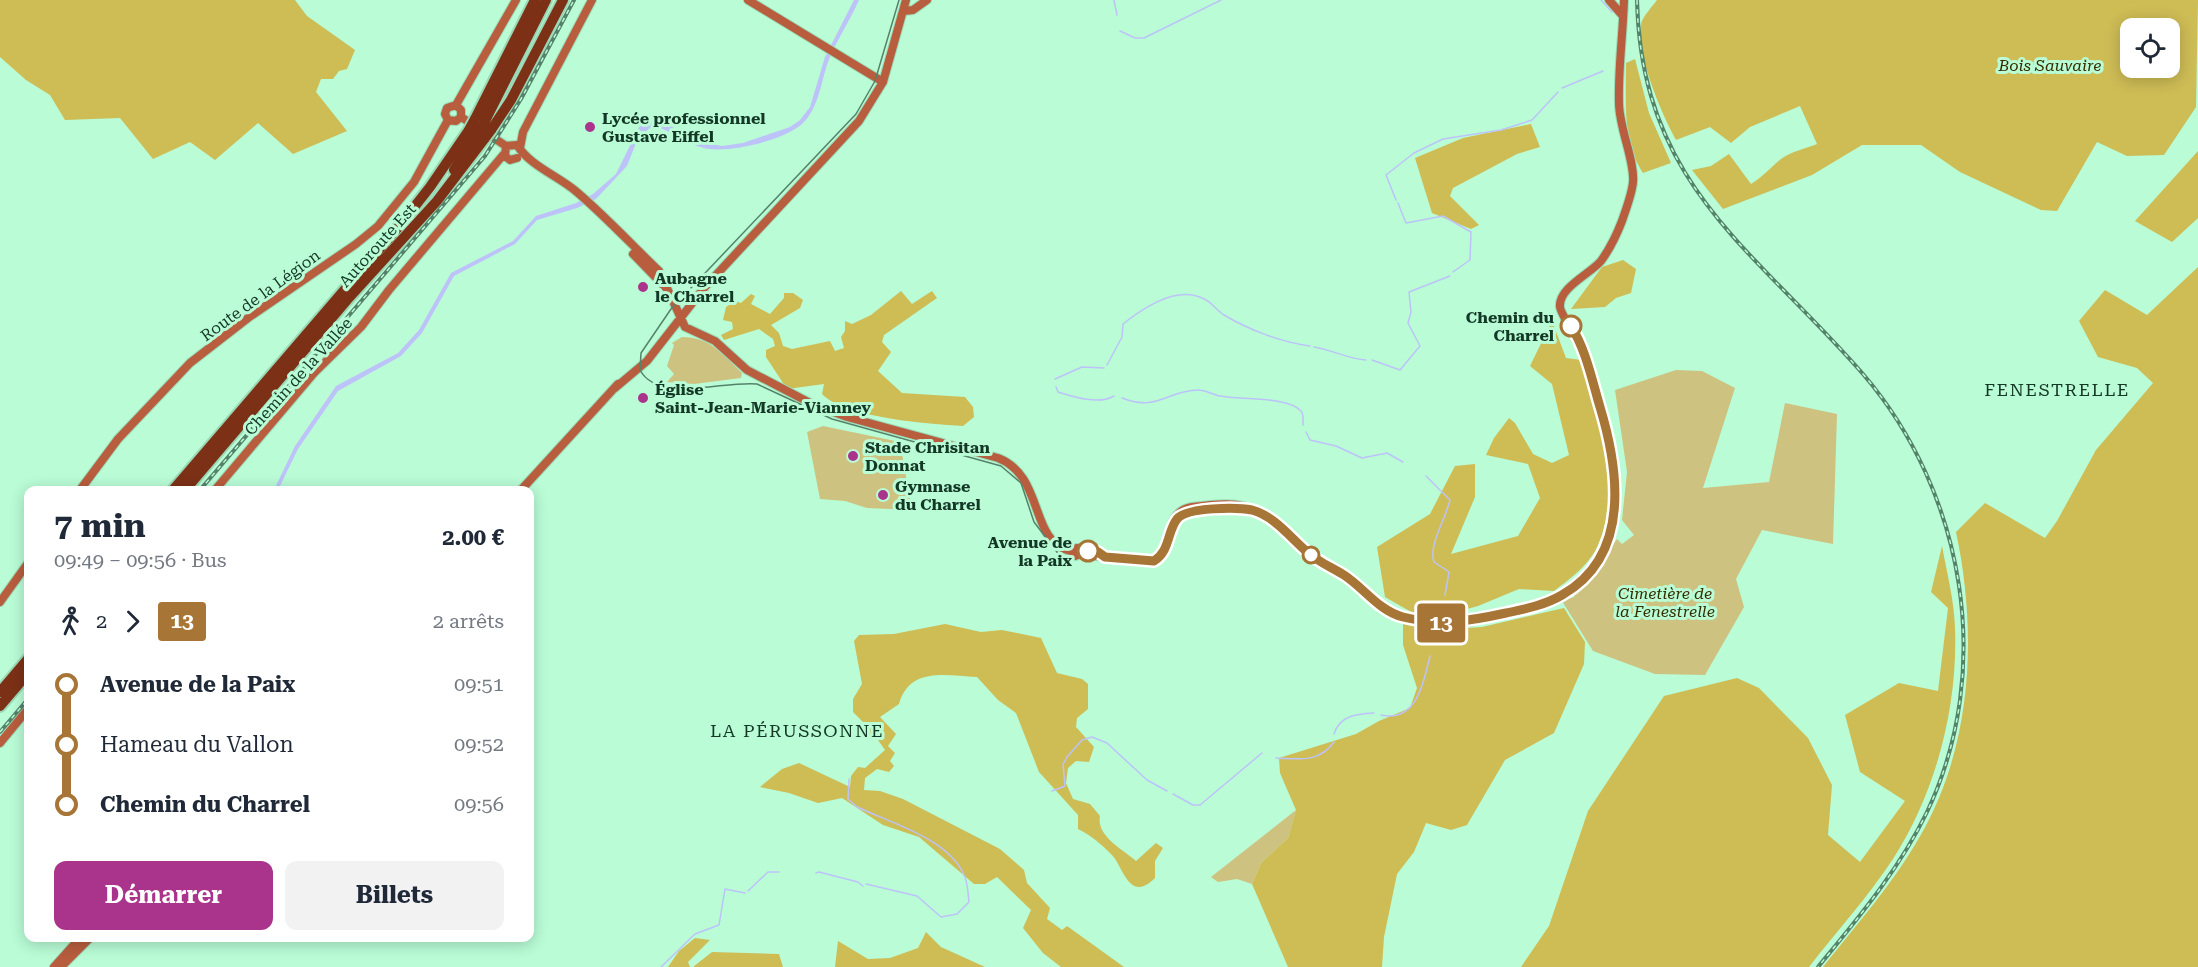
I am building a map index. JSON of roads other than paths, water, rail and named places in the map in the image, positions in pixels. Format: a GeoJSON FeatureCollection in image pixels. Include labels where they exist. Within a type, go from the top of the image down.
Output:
{"type":"FeatureCollection","features":[{"type":"Feature","properties":{"kind":"highway","name":"Autoroute Est"},"geometry":{"type":"LineString","coordinates":[[188,486],[347,300],[430,209],[480,129],[510,53],[536,0]]}},
{"type":"Feature","properties":{"kind":"highway"},"geometry":{"type":"LineString","coordinates":[[480,129],[546,0]]}},
{"type":"Feature","properties":{"kind":"highway","name":"Autoroute Est"},"geometry":{"type":"LineString","coordinates":[[176,486],[401,224],[443,170],[480,129],[511,100],[563,0]]}},
{"type":"Feature","properties":{"kind":"highway"},"geometry":{"type":"LineString","coordinates":[[0,692],[24,664]]}},
{"type":"Feature","properties":{"kind":"highway"},"geometry":{"type":"LineString","coordinates":[[0,706],[24,678]]}},
{"type":"Feature","properties":{"kind":"street"},"geometry":{"type":"LineString","coordinates":[[461,117],[456,121],[448,120],[445,114],[447,108],[456,105],[516,0]]}},
{"type":"Feature","properties":{"kind":"street"},"geometry":{"type":"LineString","coordinates":[[519,153],[523,132],[592,0]]}},
{"type":"Feature","properties":{"kind":"street"},"geometry":{"type":"LineString","coordinates":[[748,0],[883,82]]}},
{"type":"Feature","properties":{"kind":"street"},"geometry":{"type":"LineString","coordinates":[[525,486],[646,357],[678,315],[859,122],[883,82],[906,0]]}},
{"type":"Feature","properties":{"kind":"street"},"geometry":{"type":"LineString","coordinates":[[904,11],[913,10],[927,0]]}},
{"type":"Feature","properties":{"kind":"street"},"geometry":{"type":"LineString","coordinates":[[1609,0],[1623,16]]}},
{"type":"Feature","properties":{"kind":"street"},"geometry":{"type":"LineString","coordinates":[[461,117],[507,150],[519,153],[576,194],[659,271],[665,279],[678,315],[689,330],[715,341],[747,370],[812,404],[847,417],[998,458],[1014,466],[1026,479],[1043,526],[1058,545],[1071,551],[1077,547],[1080,554],[1145,562],[1154,561],[1163,554],[1177,513],[1191,507],[1233,504],[1253,510],[1270,519],[1317,561],[1343,574],[1379,605],[1401,616],[1449,624],[1473,621],[1539,605],[1567,592],[1586,574],[1602,552],[1613,528],[1616,500],[1605,423],[1576,334],[1560,311],[1560,299],[1605,255],[1622,222],[1634,181],[1618,106],[1624,0]]}},
{"type":"Feature","properties":{"kind":"street"},"geometry":{"type":"LineString","coordinates":[[456,105],[461,110],[461,117]]}},
{"type":"Feature","properties":{"kind":"street","name":"Route de la Légion"},"geometry":{"type":"LineString","coordinates":[[83,486],[118,439],[190,363],[237,326],[362,240],[378,226],[414,182],[448,120]]}},
{"type":"Feature","properties":{"kind":"street","name":"Chemin de la Vallée"},"geometry":{"type":"LineString","coordinates":[[218,486],[318,370],[366,321],[398,278],[523,132]]}},
{"type":"Feature","properties":{"kind":"street"},"geometry":{"type":"LineString","coordinates":[[507,150],[519,153]]}},
{"type":"Feature","properties":{"kind":"street"},"geometry":{"type":"LineString","coordinates":[[0,602],[24,569]]}},
{"type":"Feature","properties":{"kind":"street"},"geometry":{"type":"LineString","coordinates":[[0,743],[24,714]]}},
{"type":"Feature","properties":{"kind":"street"},"geometry":{"type":"LineString","coordinates":[[54,967],[81,942]]}},
{"type":"Feature","properties":{"kind":"street"},"geometry":{"type":"LineString","coordinates":[[61,967],[82,942]]}},
{"type":"Feature","properties":{"kind":"water"},"geometry":{"type":"Polygon","coordinates":[[[854,0],[859,0],[831,54],[813,109],[796,129],[757,144],[714,149],[704,148],[658,127],[651,127],[638,138],[627,166],[596,199],[577,208],[537,220],[515,244],[454,276],[422,333],[401,356],[338,391],[298,449],[280,486],[276,486],[295,446],[336,386],[398,353],[419,330],[451,273],[513,241],[536,216],[576,203],[593,194],[616,174],[639,127],[647,122],[663,122],[700,142],[722,146],[743,143],[790,127],[800,120],[810,107],[825,57],[854,0]]]}},
{"type":"Feature","properties":{"kind":"waterway"},"geometry":{"type":"LineString","coordinates":[[1114,0],[1117,15]]}},
{"type":"Feature","properties":{"kind":"waterway"},"geometry":{"type":"LineString","coordinates":[[1120,31],[1135,38],[1144,38],[1221,0]]}},
{"type":"Feature","properties":{"kind":"waterway"},"geometry":{"type":"LineString","coordinates":[[1601,0],[1612,12]]}},
{"type":"Feature","properties":{"kind":"waterway"},"geometry":{"type":"LineString","coordinates":[[1562,88],[1603,71]]}},
{"type":"Feature","properties":{"kind":"waterway"},"geometry":{"type":"LineString","coordinates":[[1396,200],[1386,175],[1414,153],[1443,139],[1501,130],[1532,120],[1558,92]]}},
{"type":"Feature","properties":{"kind":"waterway"},"geometry":{"type":"LineString","coordinates":[[1398,203],[1406,223],[1443,216],[1471,232],[1470,260],[1453,272]]}},
{"type":"Feature","properties":{"kind":"waterway"},"geometry":{"type":"LineString","coordinates":[[1372,360],[1400,370],[1420,346],[1408,323],[1411,312],[1409,292],[1450,276]]}},
{"type":"Feature","properties":{"kind":"waterway"},"geometry":{"type":"LineString","coordinates":[[1107,365],[1122,337],[1123,324],[1160,300],[1182,295],[1205,299],[1224,315],[1255,330],[1288,342],[1310,346]]}},
{"type":"Feature","properties":{"kind":"waterway"},"geometry":{"type":"LineString","coordinates":[[1314,347],[1366,360]]}},
{"type":"Feature","properties":{"kind":"waterway"},"geometry":{"type":"LineString","coordinates":[[1055,379],[1082,367],[1104,368]]}},
{"type":"Feature","properties":{"kind":"waterway"},"geometry":{"type":"LineString","coordinates":[[1056,387],[1058,392],[1086,399],[1101,400],[1114,396]]}},
{"type":"Feature","properties":{"kind":"waterway"},"geometry":{"type":"LineString","coordinates":[[1122,398],[1134,402],[1154,402],[1178,393],[1198,390],[1228,397],[1275,401],[1295,406],[1301,411],[1303,425]]}},
{"type":"Feature","properties":{"kind":"waterway"},"geometry":{"type":"LineString","coordinates":[[1306,432],[1310,440],[1336,446],[1362,458],[1387,453],[1403,462]]}},
{"type":"Feature","properties":{"kind":"waterway"},"geometry":{"type":"LineString","coordinates":[[1426,476],[1450,500],[1433,548],[1434,562],[1449,572],[1445,595]]}},
{"type":"Feature","properties":{"kind":"waterway"},"geometry":{"type":"LineString","coordinates":[[1381,715],[1393,716],[1403,713],[1411,706],[1421,688],[1430,656]]}},
{"type":"Feature","properties":{"kind":"waterway"},"geometry":{"type":"LineString","coordinates":[[1334,734],[1345,719],[1355,715],[1374,713]]}},
{"type":"Feature","properties":{"kind":"waterway"},"geometry":{"type":"LineString","coordinates":[[1052,791],[1065,786],[1063,764],[1067,757],[1082,740],[1092,737],[1107,743],[1147,780],[1167,791]]}},
{"type":"Feature","properties":{"kind":"waterway"},"geometry":{"type":"LineString","coordinates":[[1276,758],[1315,757],[1322,754],[1334,742]]}},
{"type":"Feature","properties":{"kind":"waterway"},"geometry":{"type":"LineString","coordinates":[[1173,794],[1193,805],[1200,805],[1262,753]]}},
{"type":"Feature","properties":{"kind":"waterway"},"geometry":{"type":"LineString","coordinates":[[849,779],[848,799],[857,807],[902,826],[946,851],[956,862],[965,878],[969,902],[957,914],[941,917],[917,896],[866,884]]}},
{"type":"Feature","properties":{"kind":"waterway"},"geometry":{"type":"LineString","coordinates":[[748,891],[768,872],[779,872]]}},
{"type":"Feature","properties":{"kind":"waterway"},"geometry":{"type":"LineString","coordinates":[[816,873],[858,882],[863,886]]}},
{"type":"Feature","properties":{"kind":"waterway"},"geometry":{"type":"LineString","coordinates":[[661,967],[695,934],[719,925],[725,889],[745,893]]}},
{"type":"Feature","properties":{"kind":"tram line"},"geometry":{"type":"LineString","coordinates":[[899,0],[875,81],[856,114],[671,309],[641,353],[640,370],[649,380],[662,386],[677,388],[757,384],[832,419],[1001,466],[1021,483],[1034,522],[1060,556]]}},
{"type":"Feature","properties":{"kind":"railway"},"geometry":{"type":"LineString","coordinates":[[203,486],[485,156],[521,99],[574,0]]}},
{"type":"Feature","properties":{"kind":"railway"},"geometry":{"type":"LineString","coordinates":[[1637,0],[1643,64],[1659,119],[1682,167],[1711,210],[1745,250],[1863,374],[1898,421],[1926,473],[1946,527],[1959,584],[1964,642],[1960,700],[1948,757],[1927,812],[1904,854],[1877,893],[1818,967]]}},
{"type":"Feature","properties":{"kind":"railway"},"geometry":{"type":"LineString","coordinates":[[0,732],[24,704]]}},
{"type":"Feature","properties":{"kind":"place","name":"Lycée professionnel Gustave Eiffel"},"geometry":{"type":"Point","coordinates":[590,127]}},
{"type":"Feature","properties":{"kind":"place","name":"Aubagne le Charrel"},"geometry":{"type":"Point","coordinates":[643,287]}},
{"type":"Feature","properties":{"kind":"place","name":"Chemin du Charrel"},"geometry":{"type":"Point","coordinates":[1571,326]}},
{"type":"Feature","properties":{"kind":"place","name":"Église Saint-Jean-Marie-Vianney"},"geometry":{"type":"Point","coordinates":[643,398]}},
{"type":"Feature","properties":{"kind":"place","name":"Stade Chrisitan Donnat"},"geometry":{"type":"Point","coordinates":[853,456]}},
{"type":"Feature","properties":{"kind":"place","name":"Gymnase du Charrel"},"geometry":{"type":"Point","coordinates":[883,495]}},
{"type":"Feature","properties":{"kind":"place","name":"Avenue de la Paix"},"geometry":{"type":"Point","coordinates":[1088,551]}},
{"type":"Feature","properties":{"kind":"district","name":"FENESTRELLE"},"geometry":{"type":"Point","coordinates":[2057,390]}},
{"type":"Feature","properties":{"kind":"district","name":"LA PÉRUSSONNE"},"geometry":{"type":"Point","coordinates":[797,731]}},
{"type":"Feature","properties":{"kind":"park label","name":"Bois Sauvaire"},"geometry":{"type":"Point","coordinates":[2050,65]}},
{"type":"Feature","properties":{"kind":"park label","name":"Cimetière de la Fenestrelle"},"geometry":{"type":"Point","coordinates":[1665,602]}}]}
